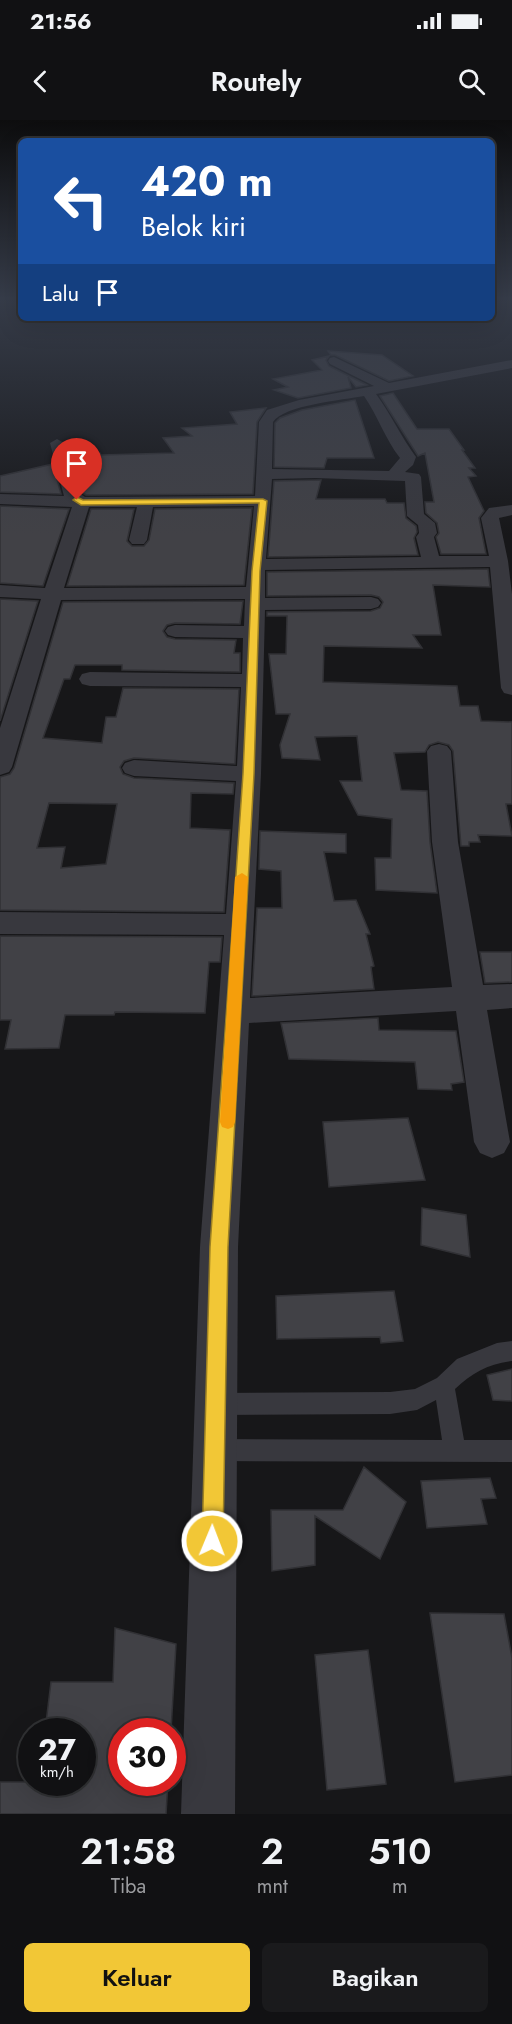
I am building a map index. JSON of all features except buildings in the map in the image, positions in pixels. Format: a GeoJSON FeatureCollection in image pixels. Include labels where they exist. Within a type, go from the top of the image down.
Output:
{"type":"FeatureCollection","features":[{"type":"Feature","properties":{"kind":"street"},"geometry":{"type":"LineString","coordinates":[[358,377],[375,388],[379,407],[398,445],[408,457],[408,462],[398,468],[396,476]]}},
{"type":"Feature","properties":{"kind":"street"},"geometry":{"type":"LineString","coordinates":[[208,1814],[219,1247],[249,774],[255,598],[266,422],[272,413],[290,406],[437,377]]}},
{"type":"Feature","properties":{"kind":"street"},"geometry":{"type":"LineString","coordinates":[[57,443],[72,496],[81,502]]}},
{"type":"Feature","properties":{"kind":"street"},"geometry":{"type":"LineString","coordinates":[[0,499],[146,502],[263,487],[396,476],[415,479],[416,516],[426,523],[428,533],[425,537],[431,562]]}},
{"type":"Feature","properties":{"kind":"street"},"geometry":{"type":"LineString","coordinates":[[0,767],[10,693],[52,594],[81,502]]}},
{"type":"Feature","properties":{"kind":"street"},"geometry":{"type":"LineString","coordinates":[[138,540],[146,502]]}},
{"type":"Feature","properties":{"kind":"street"},"geometry":{"type":"LineString","coordinates":[[512,510],[495,512],[490,516],[499,561],[512,688]]}},
{"type":"Feature","properties":{"kind":"street"},"geometry":{"type":"LineString","coordinates":[[175,631],[255,598],[431,562],[499,561]]}},
{"type":"Feature","properties":{"kind":"street"},"geometry":{"type":"LineString","coordinates":[[0,591],[371,603]]}},
{"type":"Feature","properties":{"kind":"street"},"geometry":{"type":"LineString","coordinates":[[90,679],[252,681]]}},
{"type":"Feature","properties":{"kind":"street"},"geometry":{"type":"LineString","coordinates":[[439,751],[445,842],[492,1142]]}},
{"type":"Feature","properties":{"kind":"street"},"geometry":{"type":"LineString","coordinates":[[134,768],[249,774]]}},
{"type":"Feature","properties":{"kind":"street"},"geometry":{"type":"LineString","coordinates":[[0,923],[238,925]]}},
{"type":"Feature","properties":{"kind":"street"},"geometry":{"type":"LineString","coordinates":[[235,1011],[512,996]]}},
{"type":"Feature","properties":{"kind":"lane"},"geometry":{"type":"LineString","coordinates":[[215,1404],[390,1403],[417,1399],[444,1385],[464,1366],[497,1353],[512,1351]]}},
{"type":"Feature","properties":{"kind":"lane"},"geometry":{"type":"LineString","coordinates":[[444,1385],[455,1451]]}},
{"type":"Feature","properties":{"kind":"lane"},"geometry":{"type":"LineString","coordinates":[[214,1450],[512,1451]]}},
{"type":"Feature","properties":{"kind":"slow traffic"},"geometry":{"type":"LineString","coordinates":[[228,1122],[242,877]]}},
{"type":"Feature","properties":{"kind":"route"},"geometry":{"type":"LineString","coordinates":[[77,500],[81,502],[263,501],[256,571],[249,774],[219,1247],[212,1541]]}}]}
